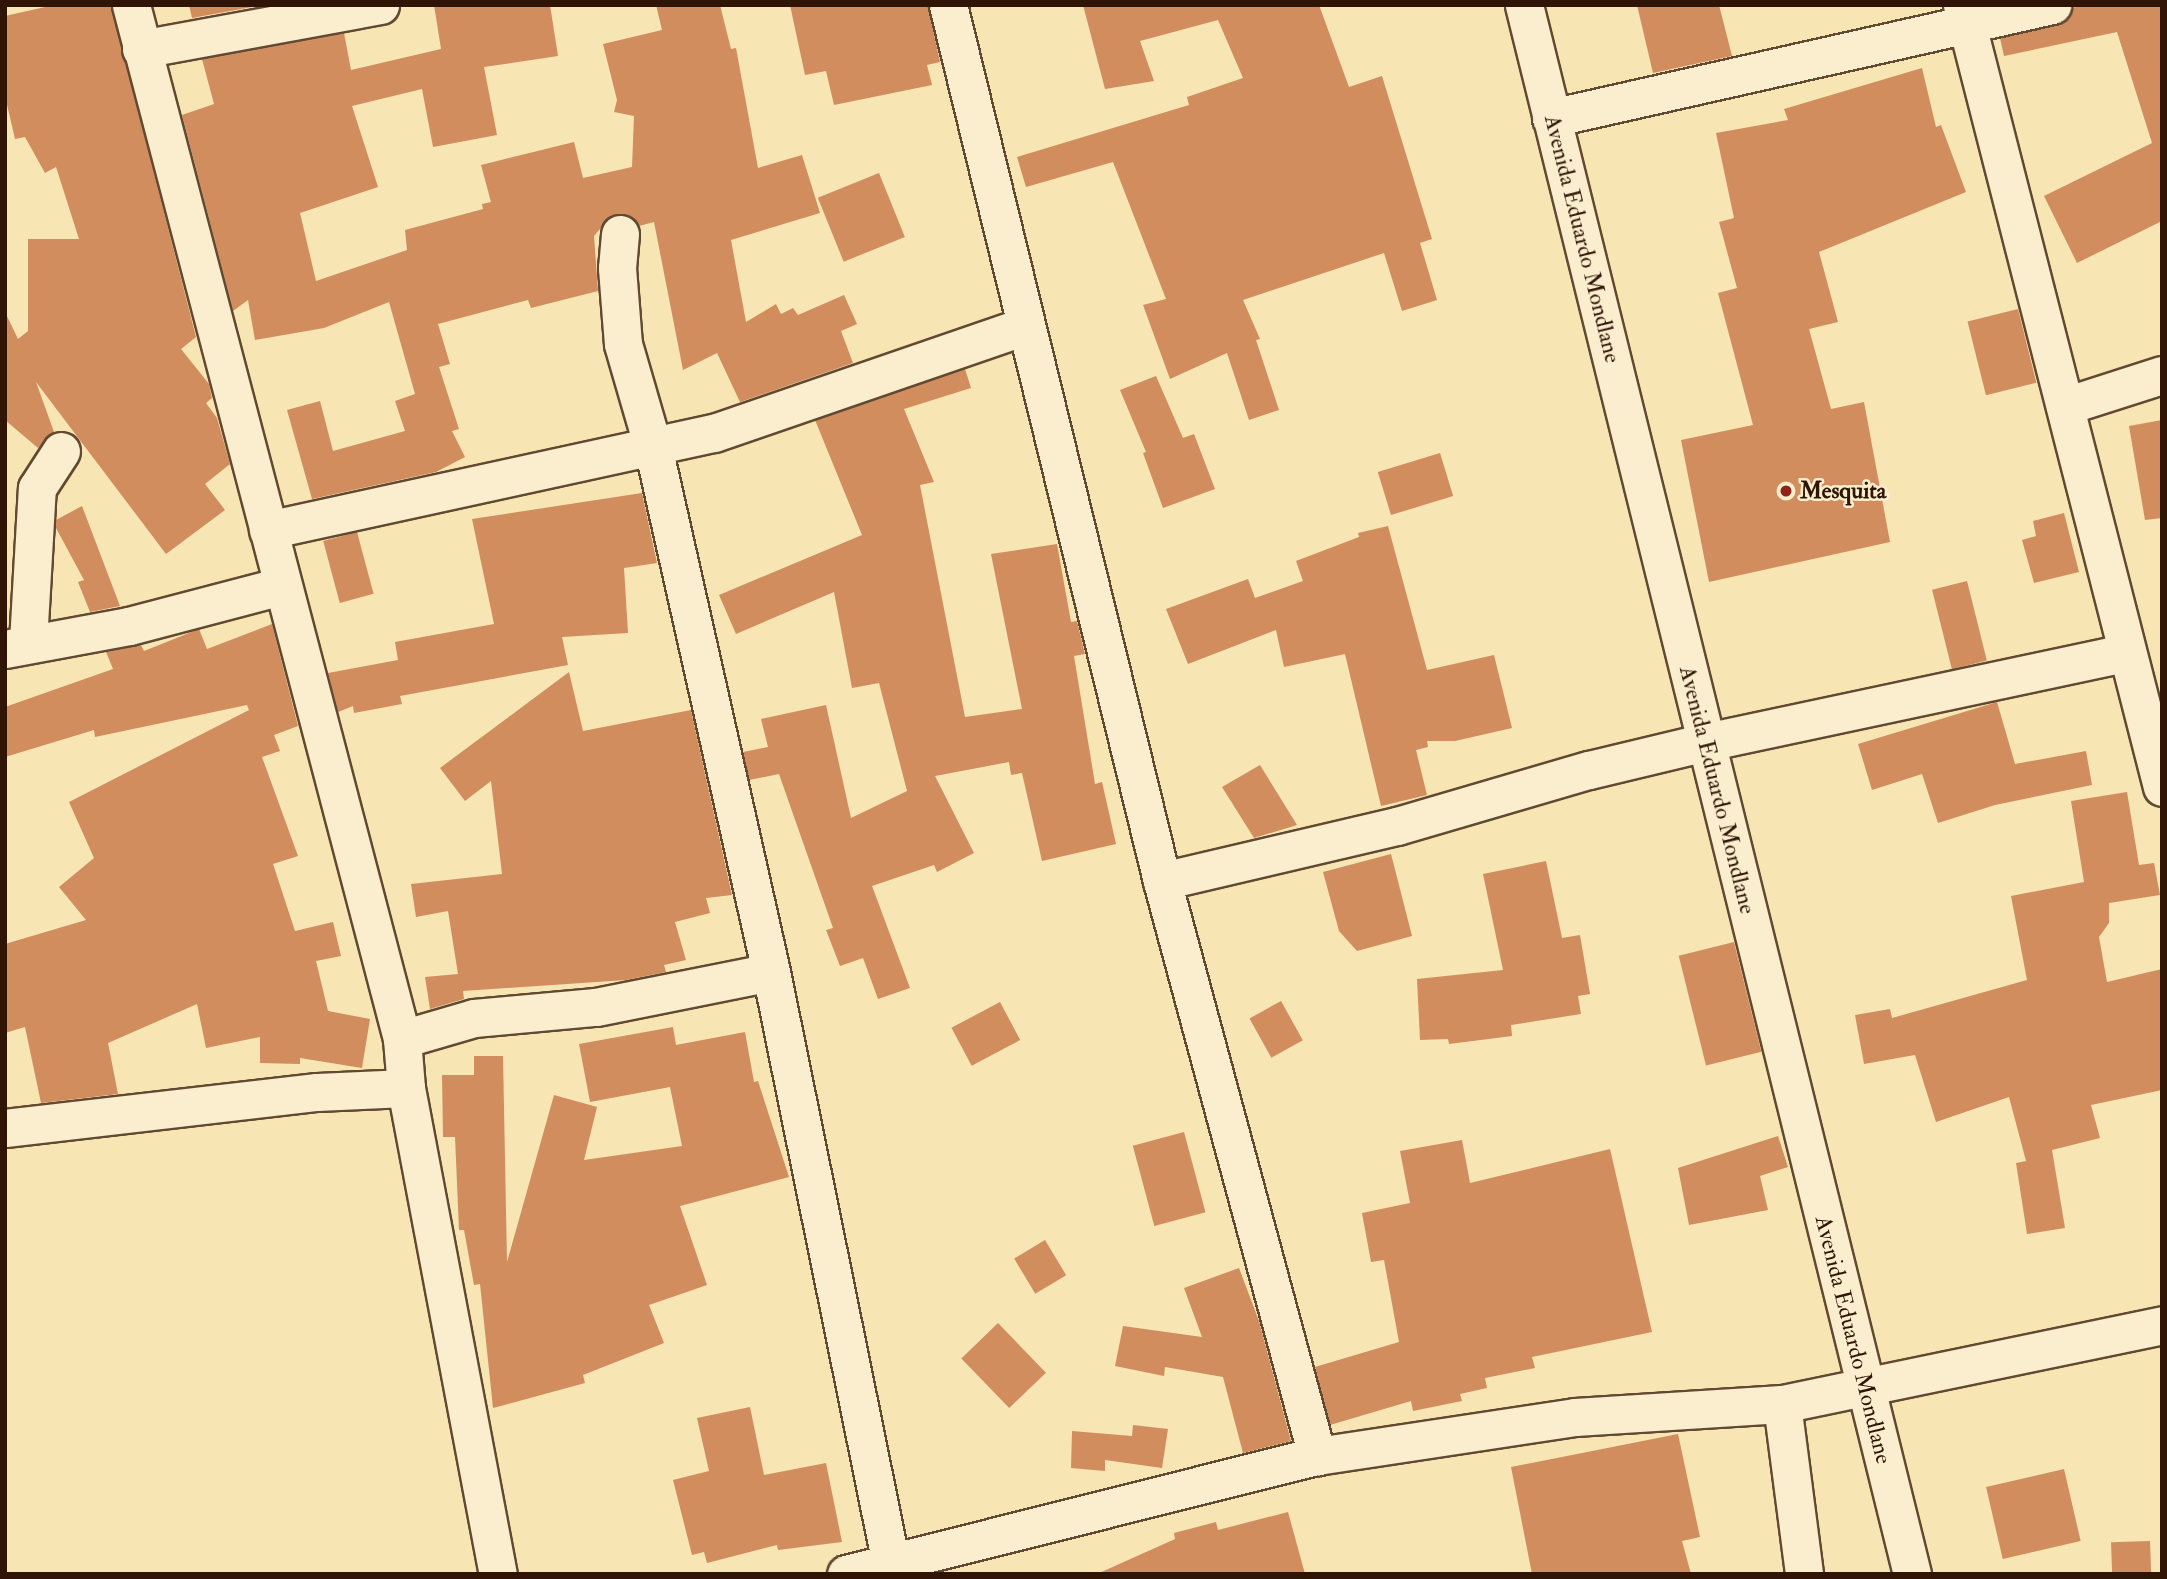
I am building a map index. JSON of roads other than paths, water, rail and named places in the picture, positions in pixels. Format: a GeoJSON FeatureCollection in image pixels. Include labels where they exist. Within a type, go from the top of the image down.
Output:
{"type":"FeatureCollection","features":[{"type":"Feature","properties":{"kind":"street"},"geometry":{"type":"LineString","coordinates":[[131,5],[401,1039],[406,1088],[498,1574]]}},
{"type":"Feature","properties":{"kind":"street"},"geometry":{"type":"LineString","coordinates":[[141,49],[380,5]]}},
{"type":"Feature","properties":{"kind":"street"},"geometry":{"type":"LineString","coordinates":[[948,5],[1024,327],[1162,881],[1317,1456]]}},
{"type":"Feature","properties":{"kind":"street","name":"Avenida Eduardo Mondlane"},"geometry":{"type":"LineString","coordinates":[[1524,5],[1863,1387],[1912,1574]]}},
{"type":"Feature","properties":{"kind":"street"},"geometry":{"type":"LineString","coordinates":[[1551,118],[1964,15],[2052,5]]}},
{"type":"Feature","properties":{"kind":"street"},"geometry":{"type":"LineString","coordinates":[[1964,15],[2162,787]]}},
{"type":"Feature","properties":{"kind":"street"},"geometry":{"type":"LineString","coordinates":[[620,234],[617,268],[623,344],[653,447],[771,972],[892,1568]]}},
{"type":"Feature","properties":{"kind":"street"},"geometry":{"type":"LineString","coordinates":[[268,530],[714,433],[1024,327]]}},
{"type":"Feature","properties":{"kind":"street"},"geometry":{"type":"LineString","coordinates":[[2065,406],[2162,376]]}},
{"type":"Feature","properties":{"kind":"street"},"geometry":{"type":"LineString","coordinates":[[61,451],[37,488],[17,646],[129,626],[282,586]]}},
{"type":"Feature","properties":{"kind":"street"},"geometry":{"type":"LineString","coordinates":[[1162,881],[1397,825],[1590,770],[1706,742],[2126,653]]}},
{"type":"Feature","properties":{"kind":"street"},"geometry":{"type":"LineString","coordinates":[[401,1039],[474,1018],[596,1007],[771,972]]}},
{"type":"Feature","properties":{"kind":"street"},"geometry":{"type":"LineString","coordinates":[[5,1128],[277,1096],[406,1088]]}},
{"type":"Feature","properties":{"kind":"street"},"geometry":{"type":"LineString","coordinates":[[846,1574],[892,1568],[1317,1456],[1575,1417],[1782,1404],[2162,1325]]}},
{"type":"Feature","properties":{"kind":"street"},"geometry":{"type":"LineString","coordinates":[[1782,1404],[1804,1574]]}},
{"type":"Feature","properties":{"kind":"place","name":"Mesquita"},"geometry":{"type":"Point","coordinates":[1786,491]}}]}
